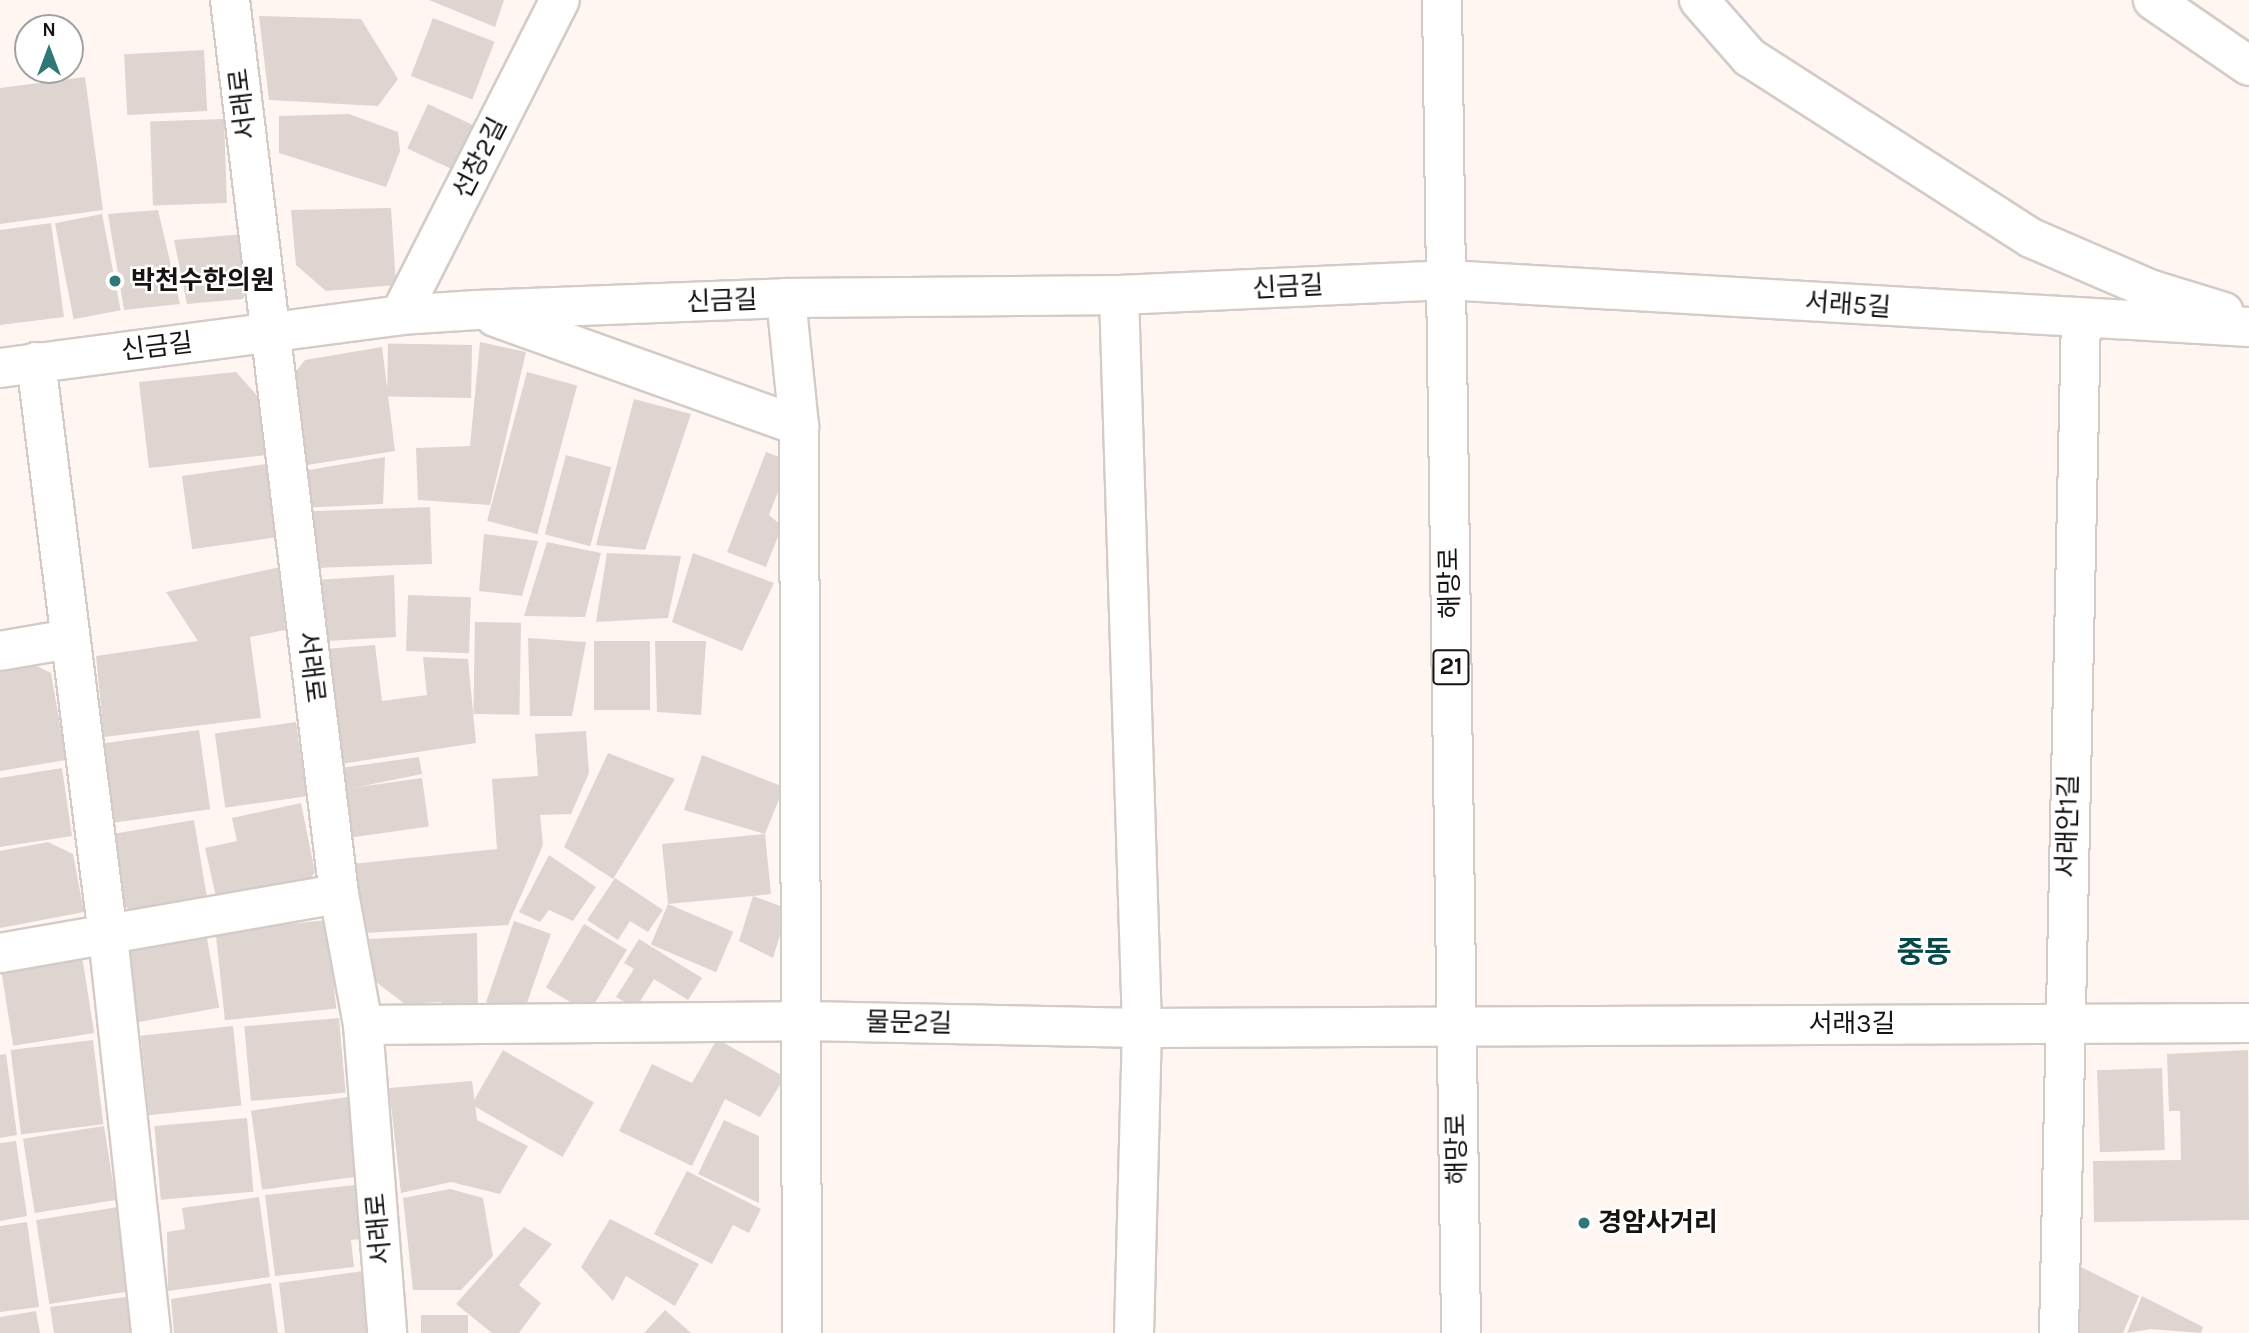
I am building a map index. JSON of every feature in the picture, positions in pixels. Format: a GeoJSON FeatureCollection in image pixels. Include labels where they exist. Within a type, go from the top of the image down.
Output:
{"type":"FeatureCollection","features":[{"type":"Feature","properties":{"kind":"street","name":"서래로"},"geometry":{"type":"LineString","coordinates":[[230,0],[339,894],[363,1025],[387,1333]]}},
{"type":"Feature","properties":{"kind":"street","name":"선창2길"},"geometry":{"type":"LineString","coordinates":[[400,315],[560,0]]}},
{"type":"Feature","properties":{"kind":"street","name":"해망로"},"geometry":{"type":"LineString","coordinates":[[1443,0],[1461,1333]]}},
{"type":"Feature","properties":{"kind":"street"},"geometry":{"type":"LineString","coordinates":[[1699,0],[1749,57],[2031,238],[2152,290],[2249,320]]}},
{"type":"Feature","properties":{"kind":"street"},"geometry":{"type":"LineString","coordinates":[[2153,0],[2249,66]]}},
{"type":"Feature","properties":{"kind":"street","name":"신금길"},"geometry":{"type":"LineString","coordinates":[[18,365],[400,315],[477,310],[786,298],[1119,295],[1447,280]]}},
{"type":"Feature","properties":{"kind":"street","name":"서래5길"},"geometry":{"type":"LineString","coordinates":[[1447,280],[2081,320],[2249,327]]}},
{"type":"Feature","properties":{"kind":"street"},"geometry":{"type":"LineString","coordinates":[[1119,295],[1142,1028],[1134,1333]]}},
{"type":"Feature","properties":{"kind":"street"},"geometry":{"type":"LineString","coordinates":[[786,298],[799,426],[802,1333]]}},
{"type":"Feature","properties":{"kind":"street"},"geometry":{"type":"LineString","coordinates":[[477,310],[799,426]]}},
{"type":"Feature","properties":{"kind":"street","name":"서래안1길"},"geometry":{"type":"LineString","coordinates":[[2059,1333],[2063,1024],[2081,320]]}},
{"type":"Feature","properties":{"kind":"street"},"geometry":{"type":"LineString","coordinates":[[18,365],[70,639],[108,936],[151,1333]]}},
{"type":"Feature","properties":{"kind":"street"},"geometry":{"type":"LineString","coordinates":[[0,651],[70,639]]}},
{"type":"Feature","properties":{"kind":"street"},"geometry":{"type":"LineString","coordinates":[[0,953],[339,894]]}},
{"type":"Feature","properties":{"kind":"street","name":"물문2길"},"geometry":{"type":"LineString","coordinates":[[363,1025],[803,1021],[1142,1028],[1455,1025]]}},
{"type":"Feature","properties":{"kind":"street","name":"서래3길"},"geometry":{"type":"LineString","coordinates":[[1455,1025],[2249,1023]]}},
{"type":"Feature","properties":{"kind":"building"},"geometry":{"type":"Polygon","coordinates":[[[429,0],[504,0],[495,27],[429,0]]]}},
{"type":"Feature","properties":{"kind":"building"},"geometry":{"type":"Polygon","coordinates":[[[259,16],[361,19],[398,79],[378,106],[269,100],[259,16]]]}},
{"type":"Feature","properties":{"kind":"building"},"geometry":{"type":"Polygon","coordinates":[[[433,18],[495,42],[472,100],[411,76],[433,18]]]}},
{"type":"Feature","properties":{"kind":"building"},"geometry":{"type":"Polygon","coordinates":[[[204,50],[207,111],[127,115],[124,54],[204,50]]]}},
{"type":"Feature","properties":{"kind":"building"},"geometry":{"type":"Polygon","coordinates":[[[84,77],[103,210],[0,224],[0,88],[31,84],[84,84],[84,77]]]}},
{"type":"Feature","properties":{"kind":"building"},"geometry":{"type":"Polygon","coordinates":[[[428,104],[479,128],[458,172],[407,148],[428,104]]]}},
{"type":"Feature","properties":{"kind":"building"},"geometry":{"type":"Polygon","coordinates":[[[349,114],[398,132],[400,151],[386,187],[279,153],[279,116],[349,114]]]}},
{"type":"Feature","properties":{"kind":"building"},"geometry":{"type":"Polygon","coordinates":[[[224,119],[227,203],[153,206],[150,122],[224,119]]]}},
{"type":"Feature","properties":{"kind":"building"},"geometry":{"type":"Polygon","coordinates":[[[391,208],[396,285],[326,291],[296,265],[291,210],[391,208]]]}},
{"type":"Feature","properties":{"kind":"building"},"geometry":{"type":"Polygon","coordinates":[[[158,210],[180,304],[124,310],[108,214],[158,210]]]}},
{"type":"Feature","properties":{"kind":"building"},"geometry":{"type":"Polygon","coordinates":[[[102,214],[121,310],[74,319],[55,223],[102,214]]]}},
{"type":"Feature","properties":{"kind":"building"},"geometry":{"type":"Polygon","coordinates":[[[51,223],[64,317],[0,325],[0,230],[51,223]]]}},
{"type":"Feature","properties":{"kind":"building"},"geometry":{"type":"Polygon","coordinates":[[[245,234],[251,283],[243,299],[187,304],[174,240],[245,234]]]}},
{"type":"Feature","properties":{"kind":"building"},"geometry":{"type":"Polygon","coordinates":[[[480,342],[526,352],[490,505],[418,500],[416,448],[470,446],[480,342]]]}},
{"type":"Feature","properties":{"kind":"building"},"geometry":{"type":"Polygon","coordinates":[[[388,344],[472,345],[471,398],[387,397],[388,344]]]}},
{"type":"Feature","properties":{"kind":"building"},"geometry":{"type":"Polygon","coordinates":[[[382,347],[395,451],[295,467],[285,385],[305,360],[382,347]]]}},
{"type":"Feature","properties":{"kind":"building"},"geometry":{"type":"Polygon","coordinates":[[[236,372],[262,401],[268,455],[149,468],[139,382],[236,372]]]}},
{"type":"Feature","properties":{"kind":"building"},"geometry":{"type":"Polygon","coordinates":[[[527,372],[577,385],[537,534],[487,521],[527,372]]]}},
{"type":"Feature","properties":{"kind":"building"},"geometry":{"type":"Polygon","coordinates":[[[634,399],[691,414],[645,550],[596,545],[634,399]]]}},
{"type":"Feature","properties":{"kind":"building"},"geometry":{"type":"Polygon","coordinates":[[[766,452],[790,461],[769,515],[782,526],[766,567],[727,552],[766,452]]]}},
{"type":"Feature","properties":{"kind":"building"},"geometry":{"type":"Polygon","coordinates":[[[566,455],[611,467],[590,546],[545,534],[566,455]]]}},
{"type":"Feature","properties":{"kind":"building"},"geometry":{"type":"Polygon","coordinates":[[[385,457],[383,504],[300,508],[297,472],[385,457]]]}},
{"type":"Feature","properties":{"kind":"building"},"geometry":{"type":"Polygon","coordinates":[[[267,464],[277,537],[192,549],[182,476],[267,464]]]}},
{"type":"Feature","properties":{"kind":"building"},"geometry":{"type":"Polygon","coordinates":[[[430,507],[432,564],[306,568],[304,511],[430,507]]]}},
{"type":"Feature","properties":{"kind":"building"},"geometry":{"type":"Polygon","coordinates":[[[484,534],[538,541],[522,596],[479,591],[484,534]]]}},
{"type":"Feature","properties":{"kind":"building"},"geometry":{"type":"Polygon","coordinates":[[[547,542],[601,553],[585,617],[524,616],[547,542]]]}},
{"type":"Feature","properties":{"kind":"building"},"geometry":{"type":"Polygon","coordinates":[[[607,553],[681,556],[668,618],[596,622],[607,553]]]}},
{"type":"Feature","properties":{"kind":"building"},"geometry":{"type":"Polygon","coordinates":[[[693,553],[774,583],[742,651],[672,622],[693,553]]]}},
{"type":"Feature","properties":{"kind":"building"},"geometry":{"type":"Polygon","coordinates":[[[280,567],[285,630],[250,637],[261,718],[104,737],[96,656],[198,641],[166,592],[280,567]]]}},
{"type":"Feature","properties":{"kind":"building"},"geometry":{"type":"Polygon","coordinates":[[[394,575],[396,637],[328,641],[314,580],[394,575]]]}},
{"type":"Feature","properties":{"kind":"building"},"geometry":{"type":"Polygon","coordinates":[[[408,595],[471,597],[469,653],[406,651],[408,595]]]}},
{"type":"Feature","properties":{"kind":"building"},"geometry":{"type":"Polygon","coordinates":[[[475,622],[521,623],[519,715],[473,714],[475,622]]]}},
{"type":"Feature","properties":{"kind":"building"},"geometry":{"type":"Polygon","coordinates":[[[528,638],[586,642],[572,716],[530,716],[528,638]]]}},
{"type":"Feature","properties":{"kind":"building"},"geometry":{"type":"Polygon","coordinates":[[[594,641],[650,641],[650,710],[594,710],[594,641]]]}},
{"type":"Feature","properties":{"kind":"building"},"geometry":{"type":"Polygon","coordinates":[[[655,641],[706,641],[701,715],[657,712],[655,641]]]}},
{"type":"Feature","properties":{"kind":"building"},"geometry":{"type":"Polygon","coordinates":[[[375,645],[382,701],[427,695],[423,657],[468,659],[476,743],[341,764],[325,649],[375,645]]]}},
{"type":"Feature","properties":{"kind":"building"},"geometry":{"type":"Polygon","coordinates":[[[28,662],[51,673],[66,760],[0,771],[0,666],[28,662]]]}},
{"type":"Feature","properties":{"kind":"building"},"geometry":{"type":"Polygon","coordinates":[[[296,722],[306,796],[225,808],[215,733],[296,722]]]}},
{"type":"Feature","properties":{"kind":"building"},"geometry":{"type":"Polygon","coordinates":[[[199,730],[210,809],[106,824],[95,745],[199,730]]]}},
{"type":"Feature","properties":{"kind":"building"},"geometry":{"type":"Polygon","coordinates":[[[586,731],[589,773],[571,814],[540,815],[543,845],[508,925],[364,933],[351,864],[497,849],[492,779],[538,776],[535,734],[586,731]]]}},
{"type":"Feature","properties":{"kind":"building"},"geometry":{"type":"Polygon","coordinates":[[[608,753],[675,779],[613,879],[564,847],[608,753]]]}},
{"type":"Feature","properties":{"kind":"building"},"geometry":{"type":"Polygon","coordinates":[[[702,755],[784,787],[765,834],[684,810],[702,755]]]}},
{"type":"Feature","properties":{"kind":"building"},"geometry":{"type":"Polygon","coordinates":[[[419,757],[422,774],[343,790],[340,768],[419,757]]]}},
{"type":"Feature","properties":{"kind":"building"},"geometry":{"type":"Polygon","coordinates":[[[62,768],[72,836],[0,847],[0,778],[62,768]]]}},
{"type":"Feature","properties":{"kind":"building"},"geometry":{"type":"Polygon","coordinates":[[[422,778],[429,827],[348,838],[341,789],[422,778]]]}},
{"type":"Feature","properties":{"kind":"building"},"geometry":{"type":"Polygon","coordinates":[[[301,803],[315,872],[304,888],[218,906],[205,848],[237,841],[232,818],[301,803]]]}},
{"type":"Feature","properties":{"kind":"building"},"geometry":{"type":"Polygon","coordinates":[[[194,820],[208,904],[135,917],[116,895],[107,835],[194,820]]]}},
{"type":"Feature","properties":{"kind":"building"},"geometry":{"type":"Polygon","coordinates":[[[765,834],[771,894],[668,904],[662,844],[765,834]]]}},
{"type":"Feature","properties":{"kind":"building"},"geometry":{"type":"Polygon","coordinates":[[[48,842],[73,854],[84,912],[0,928],[0,851],[48,842]]]}},
{"type":"Feature","properties":{"kind":"building"},"geometry":{"type":"Polygon","coordinates":[[[549,855],[596,887],[573,921],[549,910],[540,922],[519,912],[549,855]]]}},
{"type":"Feature","properties":{"kind":"building"},"geometry":{"type":"Polygon","coordinates":[[[615,878],[663,910],[648,932],[630,921],[618,940],[587,920],[615,878]]]}},
{"type":"Feature","properties":{"kind":"building"},"geometry":{"type":"Polygon","coordinates":[[[753,896],[788,909],[773,958],[739,941],[753,896]]]}},
{"type":"Feature","properties":{"kind":"building"},"geometry":{"type":"Polygon","coordinates":[[[668,904],[733,932],[716,972],[651,945],[668,904]]]}},
{"type":"Feature","properties":{"kind":"building"},"geometry":{"type":"Polygon","coordinates":[[[327,920],[336,1009],[225,1020],[216,932],[327,920]]]}},
{"type":"Feature","properties":{"kind":"building"},"geometry":{"type":"Polygon","coordinates":[[[514,921],[551,934],[523,1015],[486,1002],[514,921]]]}},
{"type":"Feature","properties":{"kind":"building"},"geometry":{"type":"Polygon","coordinates":[[[584,924],[627,950],[589,1013],[546,987],[584,924]]]}},
{"type":"Feature","properties":{"kind":"building"},"geometry":{"type":"Polygon","coordinates":[[[205,927],[219,1008],[135,1023],[120,942],[205,927]]]}},
{"type":"Feature","properties":{"kind":"building"},"geometry":{"type":"Polygon","coordinates":[[[477,933],[478,1014],[441,1016],[441,1002],[405,1004],[376,982],[369,939],[477,933]]]}},
{"type":"Feature","properties":{"kind":"building"},"geometry":{"type":"Polygon","coordinates":[[[639,939],[702,978],[688,1000],[654,979],[636,1008],[616,997],[634,969],[624,963],[639,939]]]}},
{"type":"Feature","properties":{"kind":"building"},"geometry":{"type":"Polygon","coordinates":[[[81,950],[94,1033],[13,1046],[0,963],[81,950]]]}},
{"type":"Feature","properties":{"kind":"building"},"geometry":{"type":"Polygon","coordinates":[[[339,1018],[346,1093],[251,1101],[244,1026],[339,1018]]]}},
{"type":"Feature","properties":{"kind":"building"},"geometry":{"type":"Polygon","coordinates":[[[233,1026],[241,1106],[149,1115],[141,1036],[233,1026]]]}},
{"type":"Feature","properties":{"kind":"building"},"geometry":{"type":"Polygon","coordinates":[[[717,1039],[785,1077],[760,1117],[725,1099],[692,1166],[619,1131],[652,1064],[692,1083],[717,1039]]]}},
{"type":"Feature","properties":{"kind":"building"},"geometry":{"type":"Polygon","coordinates":[[[93,1040],[103,1124],[21,1134],[11,1050],[93,1040]]]}},
{"type":"Feature","properties":{"kind":"building"},"geometry":{"type":"Polygon","coordinates":[[[503,1050],[594,1102],[562,1157],[472,1105],[503,1050]]]}},
{"type":"Feature","properties":{"kind":"building"},"geometry":{"type":"Polygon","coordinates":[[[2248,1050],[2249,1220],[2094,1222],[2093,1161],[2181,1160],[2180,1111],[2169,1111],[2167,1054],[2248,1050]]]}},
{"type":"Feature","properties":{"kind":"building"},"geometry":{"type":"Polygon","coordinates":[[[6,1054],[17,1135],[0,1138],[0,1055],[6,1054]]]}},
{"type":"Feature","properties":{"kind":"building"},"geometry":{"type":"Polygon","coordinates":[[[2162,1068],[2165,1150],[2100,1152],[2097,1070],[2162,1068]]]}},
{"type":"Feature","properties":{"kind":"building"},"geometry":{"type":"Polygon","coordinates":[[[472,1081],[477,1120],[528,1146],[500,1194],[451,1182],[401,1193],[389,1088],[472,1081]]]}},
{"type":"Feature","properties":{"kind":"building"},"geometry":{"type":"Polygon","coordinates":[[[348,1097],[359,1176],[262,1190],[251,1111],[348,1097]]]}},
{"type":"Feature","properties":{"kind":"building"},"geometry":{"type":"Polygon","coordinates":[[[247,1118],[253,1192],[161,1200],[154,1126],[247,1118]]]}},
{"type":"Feature","properties":{"kind":"building"},"geometry":{"type":"Polygon","coordinates":[[[724,1120],[759,1136],[759,1203],[698,1174],[724,1120]]]}},
{"type":"Feature","properties":{"kind":"building"},"geometry":{"type":"Polygon","coordinates":[[[104,1126],[116,1200],[35,1213],[23,1139],[104,1126]]]}},
{"type":"Feature","properties":{"kind":"building"},"geometry":{"type":"Polygon","coordinates":[[[16,1141],[27,1216],[0,1221],[0,1143],[16,1141]]]}},
{"type":"Feature","properties":{"kind":"building"},"geometry":{"type":"Polygon","coordinates":[[[687,1171],[761,1209],[749,1233],[733,1225],[712,1264],[654,1234],[687,1171]]]}},
{"type":"Feature","properties":{"kind":"building"},"geometry":{"type":"Polygon","coordinates":[[[364,1184],[370,1238],[351,1240],[354,1267],[275,1276],[265,1195],[364,1184]]]}},
{"type":"Feature","properties":{"kind":"building"},"geometry":{"type":"Polygon","coordinates":[[[450,1189],[483,1198],[493,1256],[461,1290],[413,1290],[403,1198],[450,1189]]]}},
{"type":"Feature","properties":{"kind":"building"},"geometry":{"type":"Polygon","coordinates":[[[259,1197],[270,1277],[168,1291],[167,1232],[185,1229],[182,1208],[259,1197]]]}},
{"type":"Feature","properties":{"kind":"building"},"geometry":{"type":"Polygon","coordinates":[[[118,1207],[131,1291],[49,1304],[36,1220],[118,1207]]]}},
{"type":"Feature","properties":{"kind":"building"},"geometry":{"type":"Polygon","coordinates":[[[610,1219],[699,1264],[675,1306],[626,1276],[613,1301],[581,1267],[610,1219]]]}},
{"type":"Feature","properties":{"kind":"building"},"geometry":{"type":"Polygon","coordinates":[[[27,1222],[39,1307],[0,1312],[0,1226],[27,1222]]]}},
{"type":"Feature","properties":{"kind":"building"},"geometry":{"type":"Polygon","coordinates":[[[524,1227],[552,1244],[519,1285],[541,1303],[519,1333],[492,1333],[456,1304],[524,1227]]]}},
{"type":"Feature","properties":{"kind":"building"},"geometry":{"type":"Polygon","coordinates":[[[2079,1266],[2139,1296],[2123,1333],[2077,1333],[2079,1266]]]}},
{"type":"Feature","properties":{"kind":"building"},"geometry":{"type":"Polygon","coordinates":[[[363,1271],[372,1333],[285,1333],[279,1283],[363,1271]]]}},
{"type":"Feature","properties":{"kind":"building"},"geometry":{"type":"Polygon","coordinates":[[[271,1283],[278,1333],[174,1333],[171,1299],[271,1283]]]}},
{"type":"Feature","properties":{"kind":"building"},"geometry":{"type":"Polygon","coordinates":[[[133,1296],[138,1333],[54,1333],[50,1307],[133,1296]]]}},
{"type":"Feature","properties":{"kind":"building"},"geometry":{"type":"Polygon","coordinates":[[[2142,1296],[2203,1327],[2201,1333],[2151,1329],[2127,1333],[2142,1296]]]}},
{"type":"Feature","properties":{"kind":"building"},"geometry":{"type":"Polygon","coordinates":[[[665,1310],[691,1333],[644,1333],[665,1310]]]}},
{"type":"Feature","properties":{"kind":"building"},"geometry":{"type":"Polygon","coordinates":[[[36,1311],[40,1333],[0,1333],[0,1317],[36,1311]]]}},
{"type":"Feature","properties":{"kind":"building"},"geometry":{"type":"Polygon","coordinates":[[[421,1315],[468,1315],[468,1333],[421,1333],[421,1315]]]}},
{"type":"Feature","properties":{"kind":"place","name":"박천수한의원"},"geometry":{"type":"Point","coordinates":[115,281]}},
{"type":"Feature","properties":{"kind":"place","name":"경암사거리"},"geometry":{"type":"Point","coordinates":[1584,1223]}},
{"type":"Feature","properties":{"kind":"district","name":"중동"},"geometry":{"type":"Point","coordinates":[1924,952]}}]}
